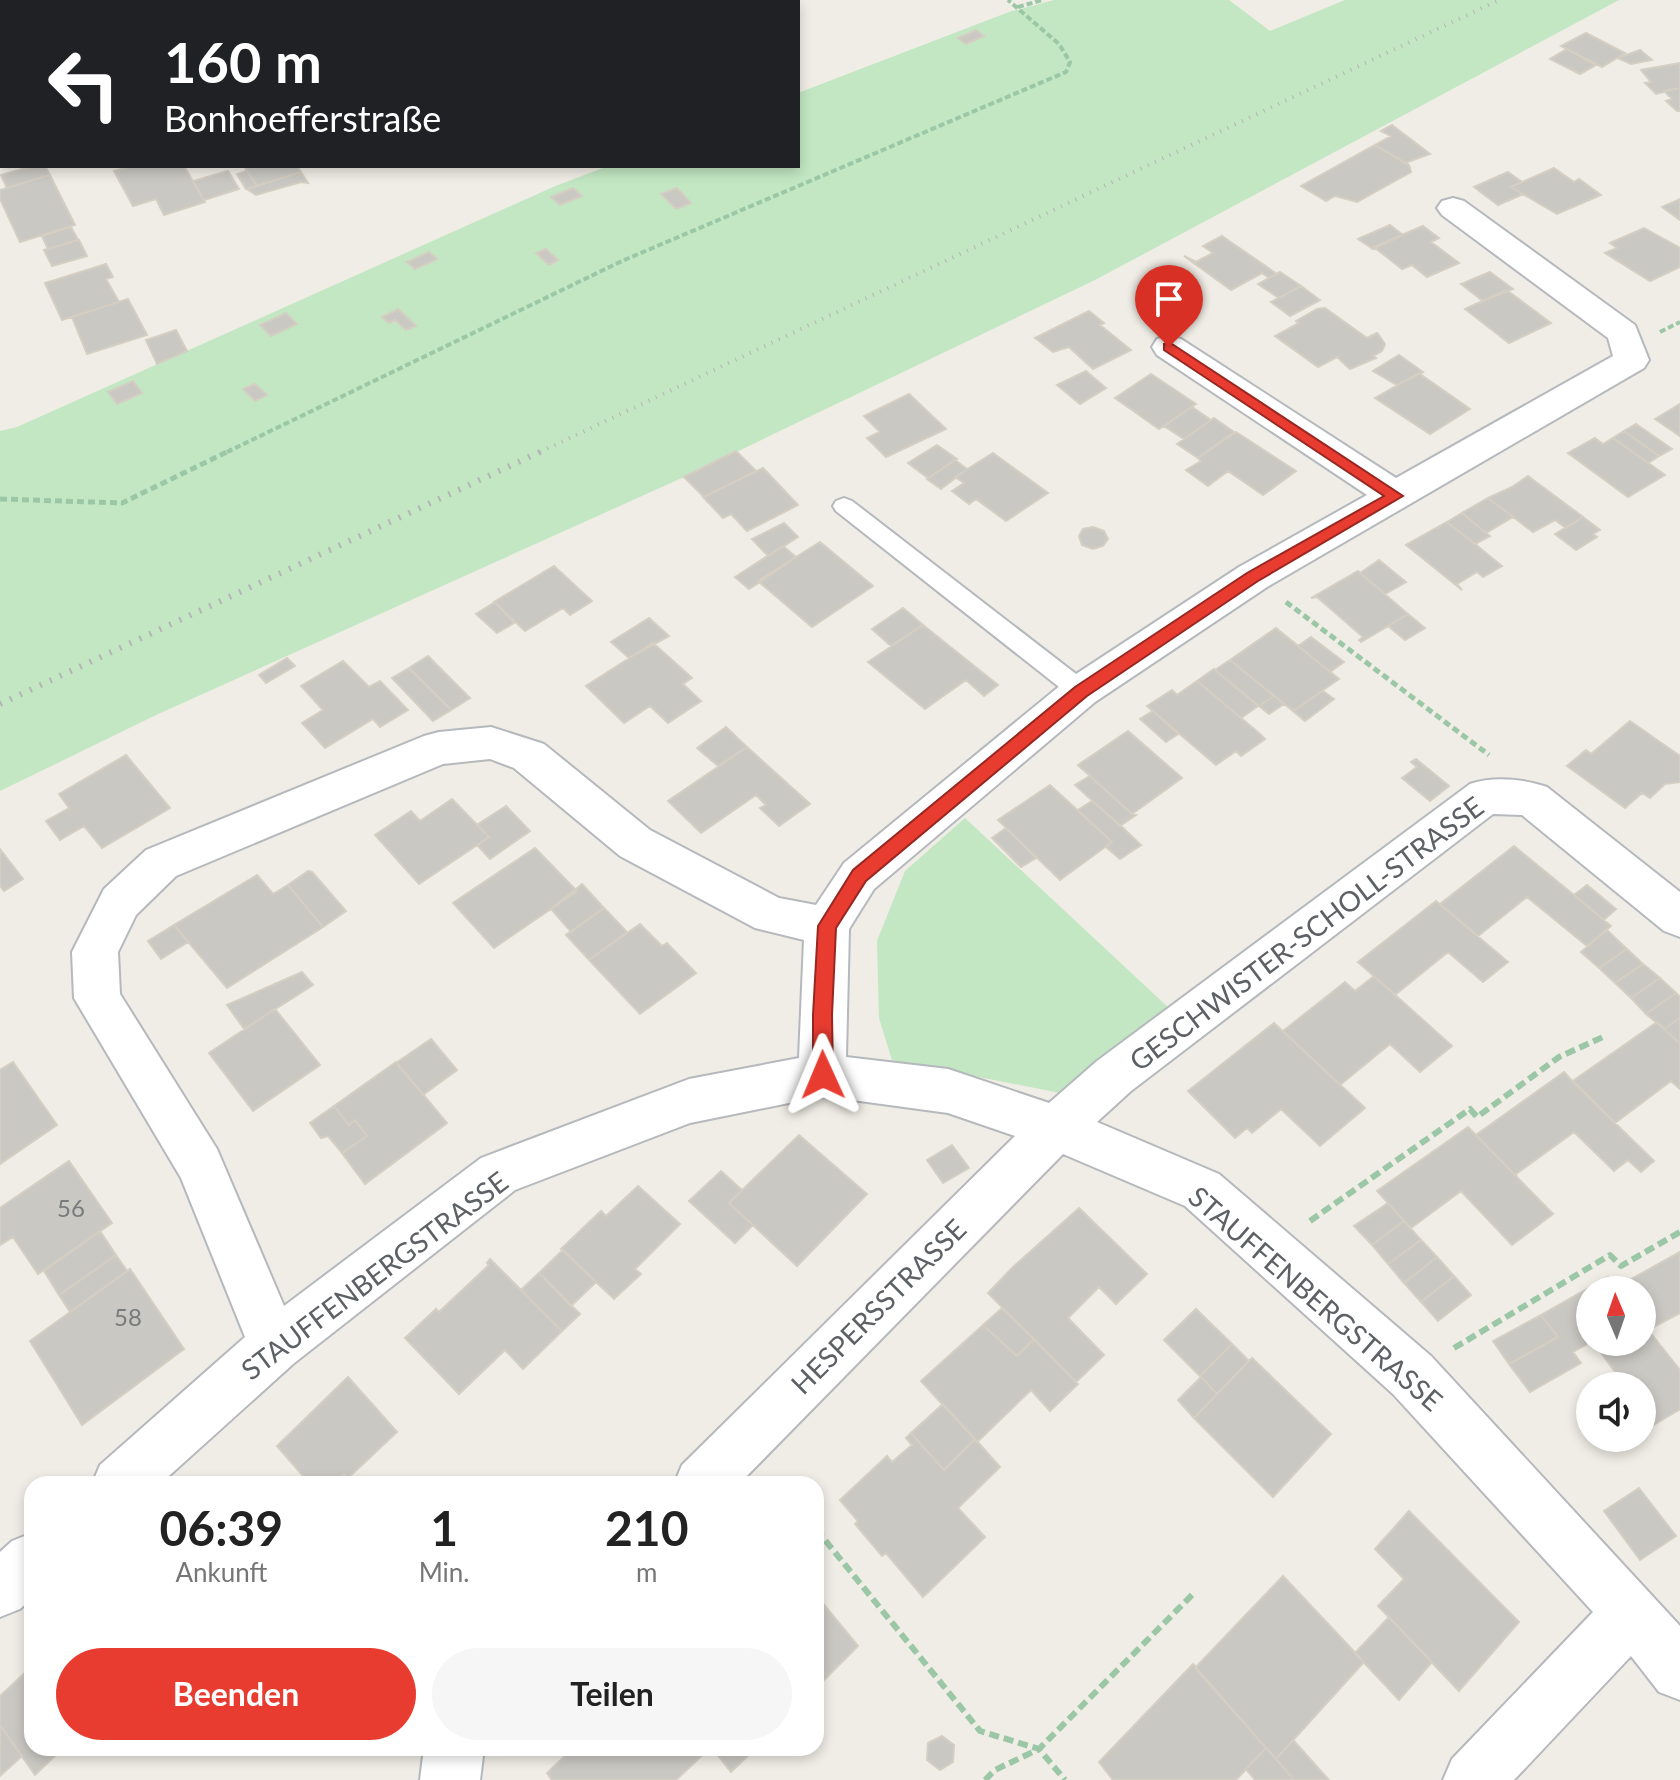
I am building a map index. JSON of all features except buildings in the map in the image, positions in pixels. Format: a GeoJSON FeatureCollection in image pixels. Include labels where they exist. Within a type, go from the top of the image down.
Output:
{"type":"FeatureCollection","features":[{"type":"Feature","properties":{"kind":"street"},"geometry":{"type":"LineString","coordinates":[[823,1075],[822,1015],[827,926],[859,876],[1081,691],[1253,577],[1632,360],[1623,333],[1453,208]]}},
{"type":"Feature","properties":{"kind":"street"},"geometry":{"type":"LineString","coordinates":[[1169,347],[1396,496]]}},
{"type":"Feature","properties":{"kind":"street"},"geometry":{"type":"LineString","coordinates":[[275,1346],[200,1165],[97,998],[95,952],[120,902],[161,863],[439,748],[491,743],[529,756],[635,843],[771,915],[827,926]]}},
{"type":"Feature","properties":{"kind":"street","name":"GESCHWISTER-SCHOLL-STRASSE"},"geometry":{"type":"LineString","coordinates":[[1056,1128],[1114,1076],[1485,796],[1532,799],[1680,918]]}},
{"type":"Feature","properties":{"kind":"street","name":"STAUFFENBERGSTRASSE"},"geometry":{"type":"LineString","coordinates":[[128,1476],[275,1346],[498,1174],[689,1101],[823,1075],[948,1091],[1056,1128],[1202,1190],[1419,1382],[1632,1613],[1680,1671]]}},
{"type":"Feature","properties":{"kind":"street","name":"HESPERSSTRASSE"},"geometry":{"type":"LineString","coordinates":[[709,1476],[1056,1128]]}},
{"type":"Feature","properties":{"kind":"street"},"geometry":{"type":"LineString","coordinates":[[0,1589],[24,1568]]}},
{"type":"Feature","properties":{"kind":"street"},"geometry":{"type":"LineString","coordinates":[[1473,1780],[1632,1613]]}},
{"type":"Feature","properties":{"kind":"street"},"geometry":{"type":"LineString","coordinates":[[450,1780],[453,1756]]}},
{"type":"Feature","properties":{"kind":"lane"},"geometry":{"type":"LineString","coordinates":[[844,506],[1081,691]]}},
{"type":"Feature","properties":{"kind":"path"},"geometry":{"type":"LineString","coordinates":[[0,499],[122,503],[622,261],[1066,72],[1070,62],[1064,50],[1008,0]]}},
{"type":"Feature","properties":{"kind":"path"},"geometry":{"type":"LineString","coordinates":[[1017,7],[1042,0]]}},
{"type":"Feature","properties":{"kind":"path"},"geometry":{"type":"LineString","coordinates":[[1253,577],[1493,759]]}},
{"type":"Feature","properties":{"kind":"path"},"geometry":{"type":"LineString","coordinates":[[1270,1250],[1470,1109],[1477,1117],[1559,1057],[1603,1037]]}},
{"type":"Feature","properties":{"kind":"path"},"geometry":{"type":"LineString","coordinates":[[1419,1382],[1461,1341],[1610,1255],[1621,1266],[1680,1232]]}},
{"type":"Feature","properties":{"kind":"path"},"geometry":{"type":"LineString","coordinates":[[824,1539],[980,1731],[1039,1749],[1065,1780]]}},
{"type":"Feature","properties":{"kind":"path"},"geometry":{"type":"LineString","coordinates":[[985,1780],[995,1770],[1039,1749],[1193,1594]]}},
{"type":"Feature","properties":{"kind":"green space"},"geometry":{"type":"Polygon","coordinates":[[[1054,0],[1229,0],[1270,31],[1345,0],[1619,0],[1095,280],[684,477],[156,715],[0,791],[0,431],[17,427],[553,187],[603,168],[800,168],[800,92],[1009,12],[1054,0]]]}},
{"type":"Feature","properties":{"kind":"green space"},"geometry":{"type":"Polygon","coordinates":[[[965,818],[1170,1009],[1060,1093],[892,1060],[879,1018],[877,941],[905,871],[965,818]]]}},
{"type":"Feature","properties":{"kind":"railway"},"geometry":{"type":"LineString","coordinates":[[540,452],[1499,0]]}},
{"type":"Feature","properties":{"kind":"railway"},"geometry":{"type":"LineString","coordinates":[[0,704],[544,450]]}},
{"type":"Feature","properties":{"kind":"route"},"geometry":{"type":"LineString","coordinates":[[823,1075],[822,1015],[827,926],[859,876],[1081,691],[1253,577],[1396,496],[1169,347]]}}]}
